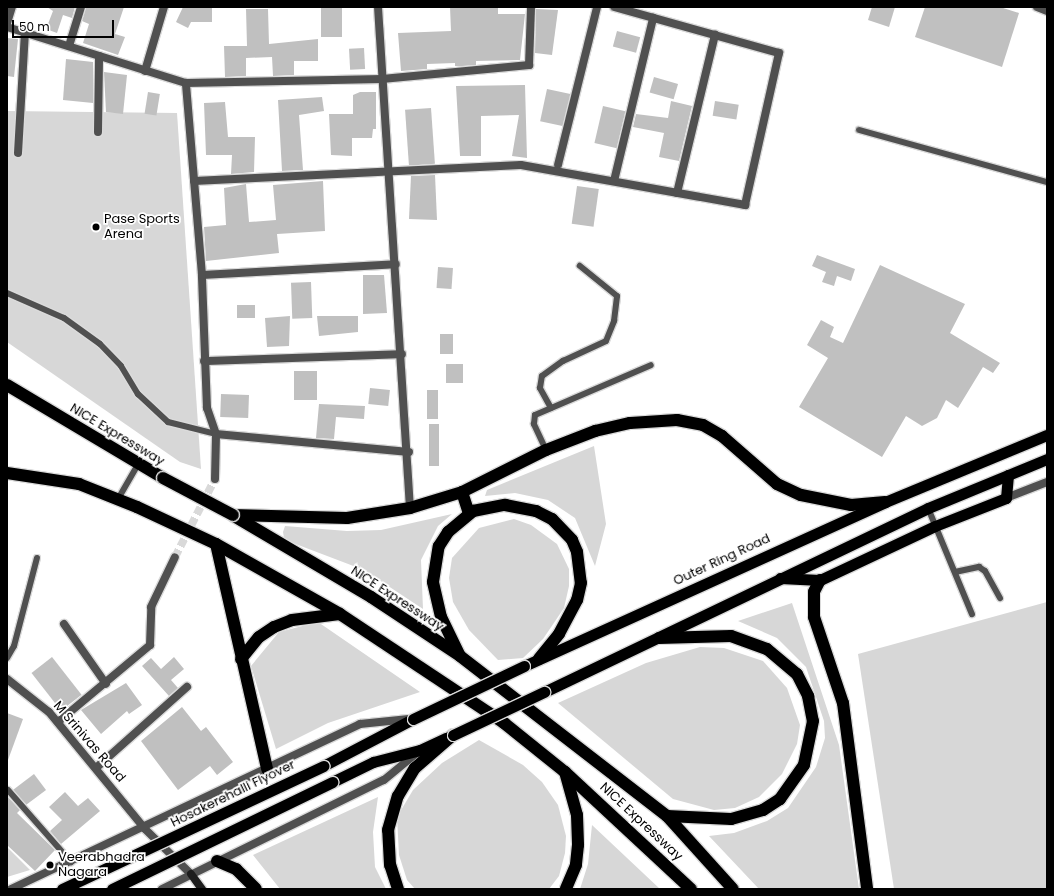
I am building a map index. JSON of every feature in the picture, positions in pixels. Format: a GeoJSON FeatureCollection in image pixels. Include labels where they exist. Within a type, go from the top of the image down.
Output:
{"type":"FeatureCollection","features":[{"type":"Feature","properties":{"kind":"highway","name":"NICE Expressway"},"geometry":{"type":"LineString","coordinates":[[7,385],[138,465],[233,515],[376,600],[460,656],[667,816],[734,889]]}},
{"type":"Feature","properties":{"kind":"highway"},"geometry":{"type":"LineString","coordinates":[[233,515],[348,518],[410,508],[462,492],[546,450],[595,431],[630,423],[690,421],[722,436],[777,484],[801,495],[851,504],[885,502]]}},
{"type":"Feature","properties":{"kind":"highway","name":"Outer Ring Road"},"geometry":{"type":"LineString","coordinates":[[413,719],[539,659],[885,502],[1047,435]]}},
{"type":"Feature","properties":{"kind":"highway"},"geometry":{"type":"LineString","coordinates":[[112,889],[373,762],[420,750],[659,638],[780,578],[928,508],[1047,459]]}},
{"type":"Feature","properties":{"kind":"highway","name":"NICE Expressway"},"geometry":{"type":"LineString","coordinates":[[7,473],[79,484],[118,499],[216,544],[340,614],[504,723],[566,772],[691,889]]}},
{"type":"Feature","properties":{"kind":"highway"},"geometry":{"type":"LineString","coordinates":[[780,578],[820,580],[935,526],[1006,498],[1008,475]]}},
{"type":"Feature","properties":{"kind":"highway"},"geometry":{"type":"LineString","coordinates":[[462,492],[469,514]]}},
{"type":"Feature","properties":{"kind":"highway"},"geometry":{"type":"LineString","coordinates":[[460,656],[441,617],[433,582],[439,546],[448,532],[469,514],[487,507],[518,506],[552,519],[572,540],[581,583],[577,600],[559,634],[539,659]]}},
{"type":"Feature","properties":{"kind":"highway"},"geometry":{"type":"LineString","coordinates":[[216,544],[267,769]]}},
{"type":"Feature","properties":{"kind":"highway"},"geometry":{"type":"LineString","coordinates":[[820,580],[814,592],[814,617],[843,703],[867,889]]}},
{"type":"Feature","properties":{"kind":"highway"},"geometry":{"type":"LineString","coordinates":[[241,659],[259,637],[274,626],[292,620],[340,614]]}},
{"type":"Feature","properties":{"kind":"highway"},"geometry":{"type":"LineString","coordinates":[[659,638],[731,636],[767,649],[797,674],[808,696],[813,721],[804,765],[780,799],[763,810],[731,819],[667,816]]}},
{"type":"Feature","properties":{"kind":"highway","name":"Hosakerehalli Flyover"},"geometry":{"type":"LineString","coordinates":[[62,889],[323,766],[413,719]]}},
{"type":"Feature","properties":{"kind":"highway"},"geometry":{"type":"LineString","coordinates":[[398,889],[390,865],[388,830],[398,796],[414,768],[452,735]]}},
{"type":"Feature","properties":{"kind":"highway"},"geometry":{"type":"LineString","coordinates":[[566,772],[577,815],[578,845],[576,865],[566,889]]}},
{"type":"Feature","properties":{"kind":"highway"},"geometry":{"type":"LineString","coordinates":[[217,861],[236,869],[256,889]]}},
{"type":"Feature","properties":{"kind":"main road"},"geometry":{"type":"LineString","coordinates":[[191,874],[202,889]]}},
{"type":"Feature","properties":{"kind":"street"},"geometry":{"type":"LineString","coordinates":[[7,22],[12,7]]}},
{"type":"Feature","properties":{"kind":"street"},"geometry":{"type":"LineString","coordinates":[[69,46],[81,7]]}},
{"type":"Feature","properties":{"kind":"street"},"geometry":{"type":"LineString","coordinates":[[145,71],[164,7]]}},
{"type":"Feature","properties":{"kind":"street"},"geometry":{"type":"LineString","coordinates":[[378,7],[409,452],[410,508]]}},
{"type":"Feature","properties":{"kind":"street"},"geometry":{"type":"LineString","coordinates":[[7,27],[186,83],[382,79],[529,64],[530,7]]}},
{"type":"Feature","properties":{"kind":"street"},"geometry":{"type":"LineString","coordinates":[[558,165],[597,7]]}},
{"type":"Feature","properties":{"kind":"street"},"geometry":{"type":"LineString","coordinates":[[194,181],[390,170],[521,165],[745,205],[780,53],[614,7]]}},
{"type":"Feature","properties":{"kind":"street"},"geometry":{"type":"LineString","coordinates":[[1037,7],[1047,10]]}},
{"type":"Feature","properties":{"kind":"street"},"geometry":{"type":"LineString","coordinates":[[614,181],[653,18]]}},
{"type":"Feature","properties":{"kind":"street"},"geometry":{"type":"LineString","coordinates":[[18,153],[25,32]]}},
{"type":"Feature","properties":{"kind":"street"},"geometry":{"type":"LineString","coordinates":[[677,193],[715,35]]}},
{"type":"Feature","properties":{"kind":"street"},"geometry":{"type":"LineString","coordinates":[[98,132],[99,56]]}},
{"type":"Feature","properties":{"kind":"street"},"geometry":{"type":"LineString","coordinates":[[186,83],[202,275],[207,408],[216,434],[215,479]]}},
{"type":"Feature","properties":{"kind":"street"},"geometry":{"type":"LineString","coordinates":[[202,275],[396,264]]}},
{"type":"Feature","properties":{"kind":"street"},"geometry":{"type":"LineString","coordinates":[[204,360],[402,354]]}},
{"type":"Feature","properties":{"kind":"street"},"geometry":{"type":"LineString","coordinates":[[216,434],[409,452]]}},
{"type":"Feature","properties":{"kind":"street"},"geometry":{"type":"LineString","coordinates":[[1006,498],[1047,482]]}},
{"type":"Feature","properties":{"kind":"street"},"geometry":{"type":"LineString","coordinates":[[58,722],[106,684],[150,645],[151,606],[175,557]]}},
{"type":"Feature","properties":{"kind":"street"},"geometry":{"type":"LineString","coordinates":[[64,624],[106,684]]}},
{"type":"Feature","properties":{"kind":"street","name":"M Srinivas Road"},"geometry":{"type":"LineString","coordinates":[[8,682],[58,722],[145,829],[191,874]]}},
{"type":"Feature","properties":{"kind":"street"},"geometry":{"type":"LineString","coordinates":[[96,768],[187,686]]}},
{"type":"Feature","properties":{"kind":"street"},"geometry":{"type":"LineString","coordinates":[[11,889],[145,829],[360,724],[413,719]]}},
{"type":"Feature","properties":{"kind":"street"},"geometry":{"type":"LineString","coordinates":[[162,889],[384,780],[420,750]]}},
{"type":"Feature","properties":{"kind":"lane"},"geometry":{"type":"LineString","coordinates":[[859,130],[1047,182]]}},
{"type":"Feature","properties":{"kind":"lane"},"geometry":{"type":"LineString","coordinates":[[551,408],[540,388],[542,376],[563,361],[606,341],[614,321],[617,296],[580,266]]}},
{"type":"Feature","properties":{"kind":"lane"},"geometry":{"type":"LineString","coordinates":[[7,292],[64,318],[100,344],[122,366],[138,394],[168,422],[216,434]]}},
{"type":"Feature","properties":{"kind":"lane"},"geometry":{"type":"LineString","coordinates":[[546,450],[534,424],[535,415],[651,365]]}},
{"type":"Feature","properties":{"kind":"lane"},"geometry":{"type":"LineString","coordinates":[[118,499],[138,465]]}},
{"type":"Feature","properties":{"kind":"lane"},"geometry":{"type":"LineString","coordinates":[[928,508],[972,614]]}},
{"type":"Feature","properties":{"kind":"lane"},"geometry":{"type":"LineString","coordinates":[[7,658],[14,646],[37,558]]}},
{"type":"Feature","properties":{"kind":"lane"},"geometry":{"type":"LineString","coordinates":[[954,572],[979,566],[985,571],[1000,598]]}},
{"type":"Feature","properties":{"kind":"lane"},"geometry":{"type":"LineString","coordinates":[[8,790],[71,862]]}},
{"type":"Feature","properties":{"kind":"shaded area","name":"Pase Sports Arena"},"geometry":{"type":"Polygon","coordinates":[[[7,111],[177,113],[201,469],[180,462],[7,342],[7,111]]]}},
{"type":"Feature","properties":{"kind":"shaded area"},"geometry":{"type":"Polygon","coordinates":[[[594,446],[606,524],[595,566],[575,518],[548,500],[515,493],[485,496],[487,490],[594,446]]]}},
{"type":"Feature","properties":{"kind":"shaded area"},"geometry":{"type":"Polygon","coordinates":[[[452,514],[438,526],[421,560],[423,609],[364,570],[293,543],[284,538],[283,532],[285,526],[347,531],[381,530],[452,514]]]}},
{"type":"Feature","properties":{"kind":"shaded area"},"geometry":{"type":"Polygon","coordinates":[[[514,519],[531,525],[557,544],[569,569],[569,586],[564,608],[543,639],[523,658],[498,660],[469,630],[453,602],[449,578],[452,558],[479,528],[514,519]]]}},
{"type":"Feature","properties":{"kind":"shaded area"},"geometry":{"type":"Polygon","coordinates":[[[1047,602],[1047,889],[894,889],[858,654],[1047,602]]]}},
{"type":"Feature","properties":{"kind":"shaded area"},"geometry":{"type":"Polygon","coordinates":[[[792,603],[839,745],[859,889],[759,889],[709,836],[734,833],[767,821],[788,808],[816,767],[825,738],[824,721],[806,667],[777,638],[738,621],[792,603]]]}},
{"type":"Feature","properties":{"kind":"shaded area"},"geometry":{"type":"Polygon","coordinates":[[[318,622],[420,692],[328,723],[276,749],[251,666],[279,632],[318,622]]]}},
{"type":"Feature","properties":{"kind":"shaded area"},"geometry":{"type":"Polygon","coordinates":[[[700,647],[724,648],[763,661],[787,688],[800,725],[797,744],[782,774],[759,797],[735,808],[714,810],[673,799],[558,703],[646,663],[700,647]]]}},
{"type":"Feature","properties":{"kind":"shaded area"},"geometry":{"type":"Polygon","coordinates":[[[479,740],[523,765],[542,782],[558,805],[566,836],[565,853],[559,876],[549,889],[415,889],[407,880],[399,855],[397,817],[413,790],[442,763],[479,740]]]}},
{"type":"Feature","properties":{"kind":"shaded area"},"geometry":{"type":"Polygon","coordinates":[[[378,797],[373,832],[375,867],[386,889],[280,889],[253,855],[378,797]]]}},
{"type":"Feature","properties":{"kind":"shaded area"},"geometry":{"type":"Polygon","coordinates":[[[592,825],[660,889],[580,889],[588,864],[592,825]]]}},
{"type":"Feature","properties":{"kind":"shaded area"},"geometry":{"type":"Polygon","coordinates":[[[7,847],[30,870],[7,877],[7,847]]]}},
{"type":"Feature","properties":{"kind":"building"},"geometry":{"type":"Polygon","coordinates":[[[47,7],[75,7],[72,18],[63,15],[57,33],[46,29],[53,11],[47,7]]]}},
{"type":"Feature","properties":{"kind":"building"},"geometry":{"type":"Polygon","coordinates":[[[86,7],[124,7],[115,34],[125,37],[118,55],[83,43],[89,24],[82,21],[86,7]]]}},
{"type":"Feature","properties":{"kind":"building"},"geometry":{"type":"Polygon","coordinates":[[[183,7],[212,8],[212,22],[191,22],[188,28],[176,22],[183,7]]]}},
{"type":"Feature","properties":{"kind":"building"},"geometry":{"type":"Polygon","coordinates":[[[321,7],[342,7],[342,37],[321,37],[321,7]]]}},
{"type":"Feature","properties":{"kind":"building"},"geometry":{"type":"Polygon","coordinates":[[[450,7],[498,7],[498,14],[525,14],[520,60],[476,61],[476,65],[462,66],[455,66],[455,63],[427,64],[427,69],[401,71],[398,33],[451,31],[450,7]]]}},
{"type":"Feature","properties":{"kind":"building"},"geometry":{"type":"Polygon","coordinates":[[[872,7],[895,7],[889,27],[868,20],[872,7]]]}},
{"type":"Feature","properties":{"kind":"building"},"geometry":{"type":"Polygon","coordinates":[[[925,7],[1000,7],[1019,13],[1002,67],[915,37],[925,7]]]}},
{"type":"Feature","properties":{"kind":"building"},"geometry":{"type":"Polygon","coordinates":[[[246,9],[268,9],[269,44],[318,39],[318,61],[294,61],[294,75],[273,76],[272,57],[246,58],[246,76],[225,77],[224,46],[247,46],[246,9]]]}},
{"type":"Feature","properties":{"kind":"building"},"geometry":{"type":"Polygon","coordinates":[[[536,9],[558,10],[552,55],[535,53],[536,9]]]}},
{"type":"Feature","properties":{"kind":"building"},"geometry":{"type":"Polygon","coordinates":[[[617,31],[640,37],[636,53],[613,46],[617,31]]]}},
{"type":"Feature","properties":{"kind":"building"},"geometry":{"type":"Polygon","coordinates":[[[7,38],[18,39],[14,77],[7,76],[7,38]]]}},
{"type":"Feature","properties":{"kind":"building"},"geometry":{"type":"Polygon","coordinates":[[[364,48],[365,69],[350,70],[349,49],[364,48]]]}},
{"type":"Feature","properties":{"kind":"building"},"geometry":{"type":"Polygon","coordinates":[[[66,59],[93,62],[93,103],[63,100],[66,59]]]}},
{"type":"Feature","properties":{"kind":"building"},"geometry":{"type":"Polygon","coordinates":[[[104,72],[127,75],[123,114],[106,112],[104,72]]]}},
{"type":"Feature","properties":{"kind":"building"},"geometry":{"type":"Polygon","coordinates":[[[654,77],[678,84],[674,99],[650,92],[654,77]]]}},
{"type":"Feature","properties":{"kind":"building"},"geometry":{"type":"Polygon","coordinates":[[[525,85],[527,158],[512,156],[519,115],[481,116],[481,156],[460,156],[456,86],[525,85]]]}},
{"type":"Feature","properties":{"kind":"building"},"geometry":{"type":"Polygon","coordinates":[[[547,89],[570,94],[564,126],[540,121],[547,89]]]}},
{"type":"Feature","properties":{"kind":"building"},"geometry":{"type":"Polygon","coordinates":[[[148,92],[160,94],[156,116],[145,114],[148,92]]]}},
{"type":"Feature","properties":{"kind":"building"},"geometry":{"type":"Polygon","coordinates":[[[360,92],[376,92],[376,129],[373,129],[372,138],[352,138],[352,156],[331,155],[329,114],[353,114],[353,95],[360,92]]]}},
{"type":"Feature","properties":{"kind":"building"},"geometry":{"type":"Polygon","coordinates":[[[322,97],[324,111],[299,115],[303,170],[282,171],[278,100],[322,97]]]}},
{"type":"Feature","properties":{"kind":"building"},"geometry":{"type":"Polygon","coordinates":[[[671,101],[692,106],[679,161],[659,157],[664,133],[633,127],[636,114],[668,118],[671,101]]]}},
{"type":"Feature","properties":{"kind":"building"},"geometry":{"type":"Polygon","coordinates":[[[715,101],[739,105],[736,120],[713,116],[715,101]]]}},
{"type":"Feature","properties":{"kind":"building"},"geometry":{"type":"Polygon","coordinates":[[[225,102],[228,137],[255,137],[254,172],[231,174],[232,155],[206,155],[204,103],[225,102]]]}},
{"type":"Feature","properties":{"kind":"building"},"geometry":{"type":"Polygon","coordinates":[[[603,106],[625,111],[617,148],[594,143],[603,106]]]}},
{"type":"Feature","properties":{"kind":"building"},"geometry":{"type":"Polygon","coordinates":[[[431,108],[435,164],[409,166],[405,110],[431,108]]]}},
{"type":"Feature","properties":{"kind":"building"},"geometry":{"type":"Polygon","coordinates":[[[435,175],[437,220],[409,219],[411,176],[435,175]]]}},
{"type":"Feature","properties":{"kind":"building"},"geometry":{"type":"Polygon","coordinates":[[[323,181],[325,231],[277,234],[279,253],[206,261],[204,227],[226,225],[224,188],[246,184],[249,222],[276,220],[273,185],[323,181]]]}},
{"type":"Feature","properties":{"kind":"building"},"geometry":{"type":"Polygon","coordinates":[[[577,186],[599,189],[593,227],[572,224],[577,186]]]}},
{"type":"Feature","properties":{"kind":"building"},"geometry":{"type":"Polygon","coordinates":[[[817,255],[855,269],[851,281],[837,276],[834,286],[822,282],[826,272],[812,266],[817,255]]]}},
{"type":"Feature","properties":{"kind":"building"},"geometry":{"type":"Polygon","coordinates":[[[880,265],[965,304],[950,333],[1000,363],[993,373],[983,367],[958,408],[946,400],[937,418],[922,426],[906,416],[882,457],[799,407],[828,358],[807,345],[821,320],[834,327],[830,337],[843,343],[880,265]]]}},
{"type":"Feature","properties":{"kind":"building"},"geometry":{"type":"Polygon","coordinates":[[[438,267],[453,268],[451,289],[437,288],[438,267]]]}},
{"type":"Feature","properties":{"kind":"building"},"geometry":{"type":"Polygon","coordinates":[[[363,275],[384,275],[387,313],[363,314],[363,275]]]}},
{"type":"Feature","properties":{"kind":"building"},"geometry":{"type":"Polygon","coordinates":[[[311,282],[312,318],[292,319],[291,283],[311,282]]]}},
{"type":"Feature","properties":{"kind":"building"},"geometry":{"type":"Polygon","coordinates":[[[237,305],[255,305],[255,318],[237,318],[237,305]]]}},
{"type":"Feature","properties":{"kind":"building"},"geometry":{"type":"Polygon","coordinates":[[[290,316],[289,346],[267,347],[265,318],[290,316]]]}},
{"type":"Feature","properties":{"kind":"building"},"geometry":{"type":"Polygon","coordinates":[[[317,316],[358,316],[358,332],[319,336],[317,316]]]}},
{"type":"Feature","properties":{"kind":"building"},"geometry":{"type":"Polygon","coordinates":[[[440,334],[453,334],[453,354],[440,354],[440,334]]]}},
{"type":"Feature","properties":{"kind":"building"},"geometry":{"type":"Polygon","coordinates":[[[446,364],[463,364],[463,383],[446,383],[446,364]]]}},
{"type":"Feature","properties":{"kind":"building"},"geometry":{"type":"Polygon","coordinates":[[[294,371],[317,371],[317,400],[294,400],[294,371]]]}},
{"type":"Feature","properties":{"kind":"building"},"geometry":{"type":"Polygon","coordinates":[[[370,388],[390,390],[388,406],[368,404],[370,388]]]}},
{"type":"Feature","properties":{"kind":"building"},"geometry":{"type":"Polygon","coordinates":[[[427,390],[438,390],[438,419],[427,419],[427,390]]]}},
{"type":"Feature","properties":{"kind":"building"},"geometry":{"type":"Polygon","coordinates":[[[221,394],[249,395],[248,418],[220,417],[221,394]]]}},
{"type":"Feature","properties":{"kind":"building"},"geometry":{"type":"Polygon","coordinates":[[[319,404],[365,406],[364,419],[336,417],[334,439],[316,438],[319,404]]]}},
{"type":"Feature","properties":{"kind":"building"},"geometry":{"type":"Polygon","coordinates":[[[429,424],[439,424],[439,466],[429,466],[429,424]]]}},
{"type":"Feature","properties":{"kind":"building"},"geometry":{"type":"Polygon","coordinates":[[[52,657],[82,695],[61,711],[32,673],[52,657]]]}},
{"type":"Feature","properties":{"kind":"building"},"geometry":{"type":"Polygon","coordinates":[[[174,657],[184,669],[171,680],[178,688],[169,696],[142,666],[151,658],[161,669],[174,657]]]}},
{"type":"Feature","properties":{"kind":"building"},"geometry":{"type":"Polygon","coordinates":[[[126,683],[142,705],[129,714],[127,711],[101,734],[81,710],[126,683]]]}},
{"type":"Feature","properties":{"kind":"building"},"geometry":{"type":"Polygon","coordinates":[[[182,707],[201,731],[206,727],[233,762],[217,775],[210,766],[178,790],[141,741],[182,707]]]}},
{"type":"Feature","properties":{"kind":"building"},"geometry":{"type":"Polygon","coordinates":[[[7,713],[23,719],[8,760],[7,759],[7,713]]]}},
{"type":"Feature","properties":{"kind":"building"},"geometry":{"type":"Polygon","coordinates":[[[34,774],[46,790],[25,806],[13,790],[34,774]]]}},
{"type":"Feature","properties":{"kind":"building"},"geometry":{"type":"Polygon","coordinates":[[[65,792],[78,806],[88,798],[100,811],[61,844],[50,831],[62,820],[49,807],[65,792]]]}},
{"type":"Feature","properties":{"kind":"building"},"geometry":{"type":"Polygon","coordinates":[[[7,796],[20,810],[17,813],[55,850],[35,871],[7,845],[7,796]]]}},
{"type":"Feature","properties":{"kind":"tunnel"},"geometry":{"type":"LineString","coordinates":[[175,557],[215,479]]}},
{"type":"Feature","properties":{"kind":"place","name":"Pase Sports Arena"},"geometry":{"type":"Point","coordinates":[96,227]}},
{"type":"Feature","properties":{"kind":"place","name":"Veerabhadra Nagara"},"geometry":{"type":"Point","coordinates":[50,865]}}]}
